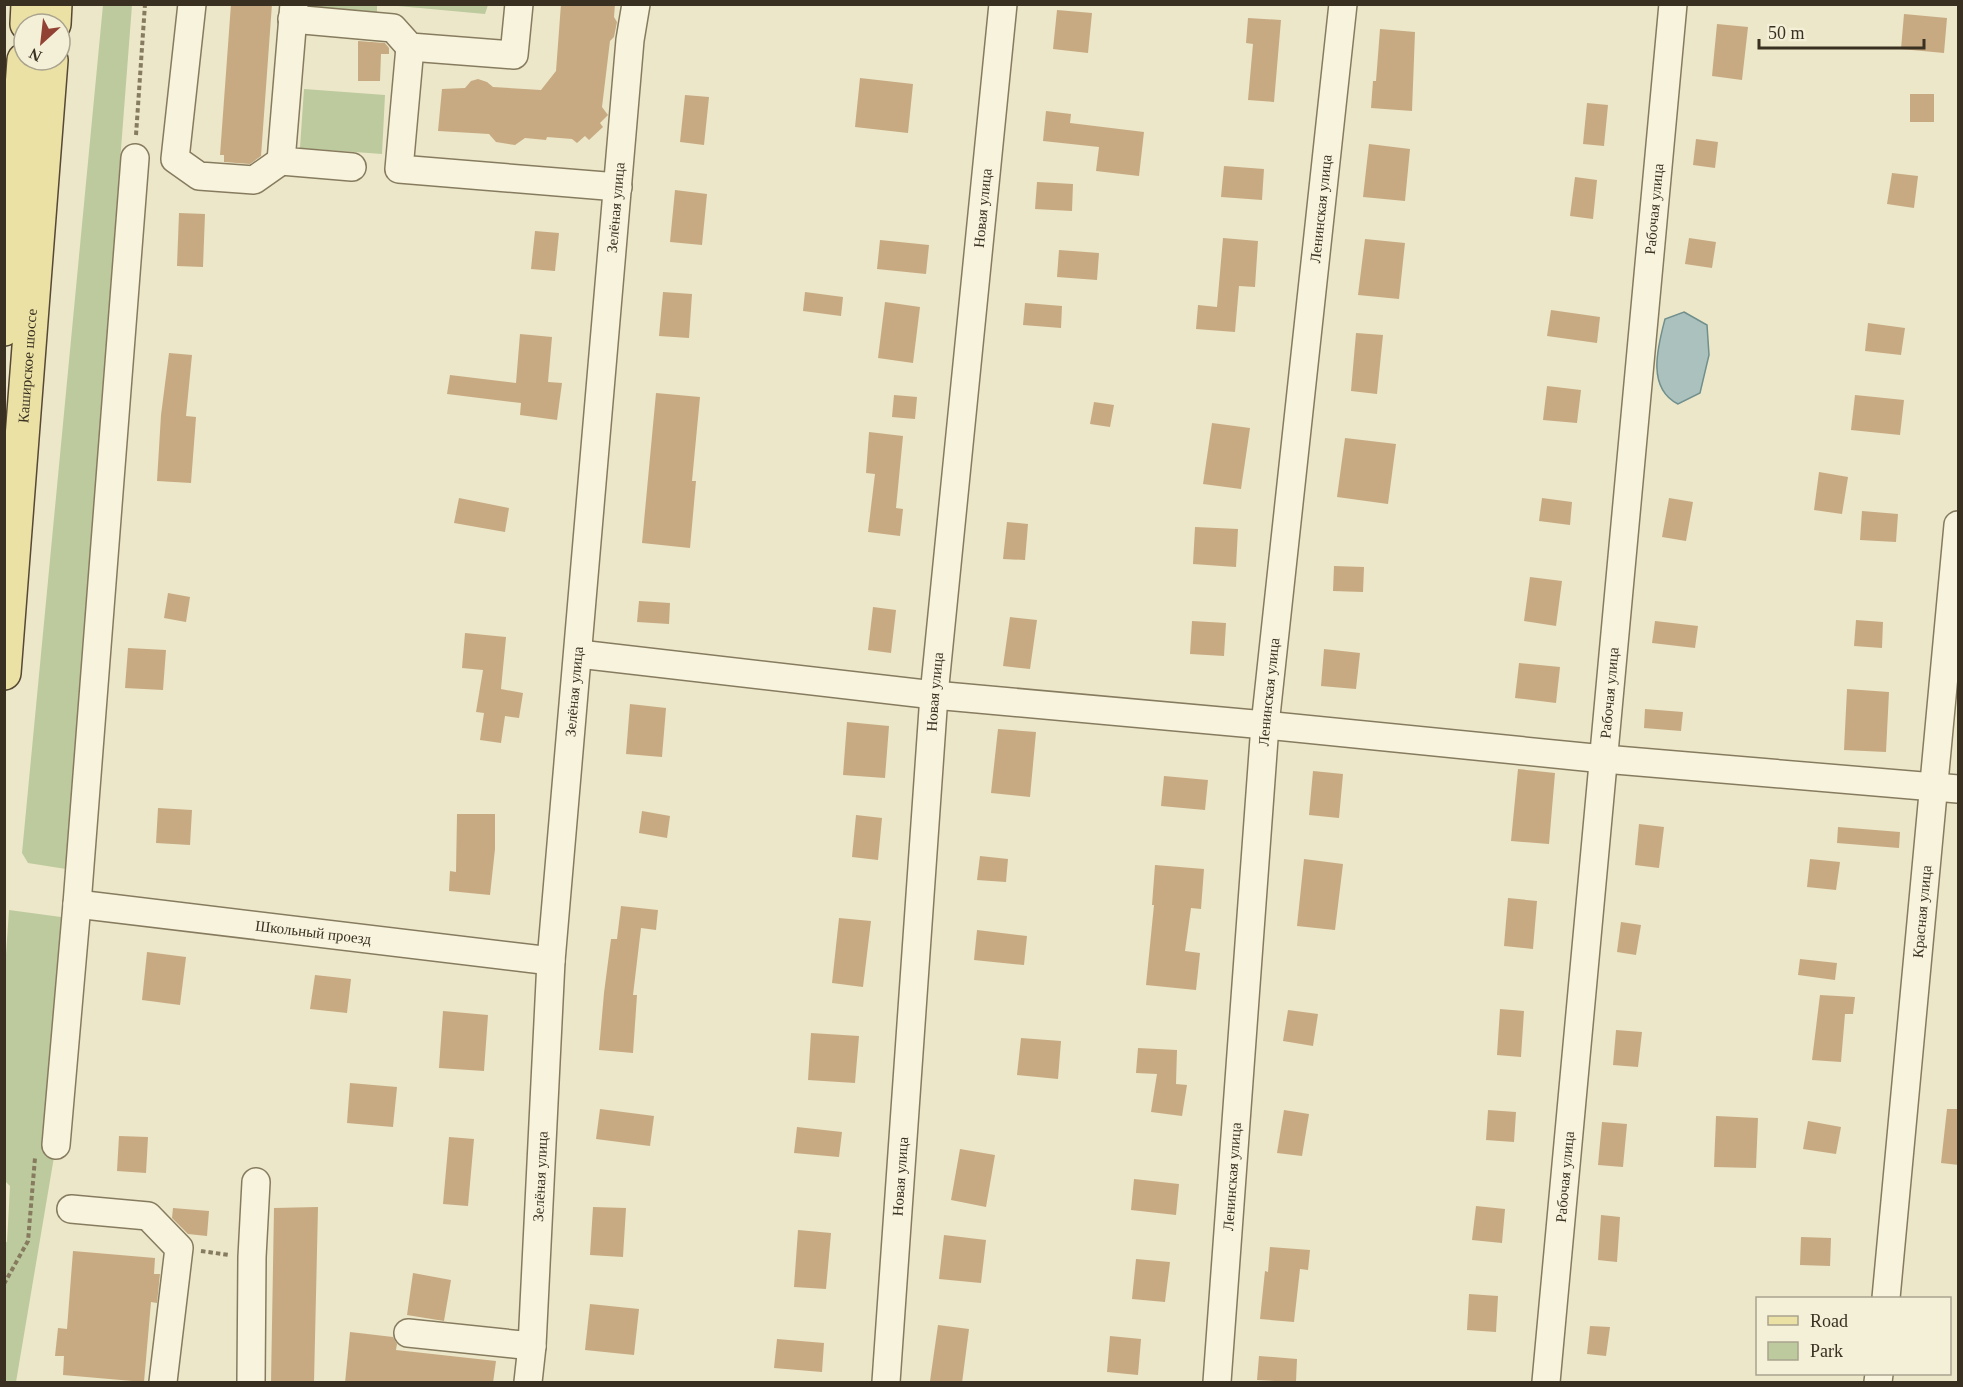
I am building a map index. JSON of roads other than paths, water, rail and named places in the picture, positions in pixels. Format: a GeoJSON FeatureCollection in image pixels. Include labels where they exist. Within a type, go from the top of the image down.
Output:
{"type":"FeatureCollection","features":[{"type":"Feature","properties":{"kind":"main road","name":"Каширское шоссе"},"geometry":{"type":"LineString","coordinates":[[4,329],[23,72]]}},
{"type":"Feature","properties":{"kind":"main road","name":"Каширское шоссе"},"geometry":{"type":"LineString","coordinates":[[4,673],[50,72]]}},
{"type":"Feature","properties":{"kind":"street"},"geometry":{"type":"LineString","coordinates":[[192,4],[175,159],[199,176],[254,180],[281,161],[352,167]]}},
{"type":"Feature","properties":{"kind":"street"},"geometry":{"type":"LineString","coordinates":[[281,161],[293,12],[393,28],[410,47],[514,55],[519,4]]}},
{"type":"Feature","properties":{"kind":"street","name":"Зелёная улица"},"geometry":{"type":"LineString","coordinates":[[528,1383],[532,1346],[551,961],[630,40],[636,4]]}},
{"type":"Feature","properties":{"kind":"street","name":"Новая улица"},"geometry":{"type":"LineString","coordinates":[[886,1383],[934,695],[1003,4]]}},
{"type":"Feature","properties":{"kind":"street","name":"Ленинская улица"},"geometry":{"type":"LineString","coordinates":[[1217,1383],[1265,724],[1343,4]]}},
{"type":"Feature","properties":{"kind":"street","name":"Рабочая улица"},"geometry":{"type":"LineString","coordinates":[[1546,1383],[1673,4]]}},
{"type":"Feature","properties":{"kind":"street"},"geometry":{"type":"LineString","coordinates":[[410,47],[399,169],[618,187]]}},
{"type":"Feature","properties":{"kind":"street"},"geometry":{"type":"LineString","coordinates":[[46,1151],[77,904],[135,158]]}},
{"type":"Feature","properties":{"kind":"street","name":"Красная улица"},"geometry":{"type":"LineString","coordinates":[[1886,1297],[1947,788],[1959,525]]}},
{"type":"Feature","properties":{"kind":"street"},"geometry":{"type":"LineString","coordinates":[[579,654],[934,695],[1265,724],[1604,759],[1947,788]]}},
{"type":"Feature","properties":{"kind":"street","name":"Школьный проезд"},"geometry":{"type":"LineString","coordinates":[[77,904],[551,961]]}},
{"type":"Feature","properties":{"kind":"street"},"geometry":{"type":"LineString","coordinates":[[251,1383],[255,1182]]}},
{"type":"Feature","properties":{"kind":"street"},"geometry":{"type":"LineString","coordinates":[[71,1209],[148,1216],[179,1248],[164,1383]]}},
{"type":"Feature","properties":{"kind":"street"},"geometry":{"type":"LineString","coordinates":[[408,1333],[532,1346]]}},
{"type":"Feature","properties":{"kind":"water"},"geometry":{"type":"Polygon","coordinates":[[[1684,312],[1707,325],[1709,355],[1700,393],[1678,404],[1661,388],[1657,366],[1665,319],[1684,312]]]}}]}
